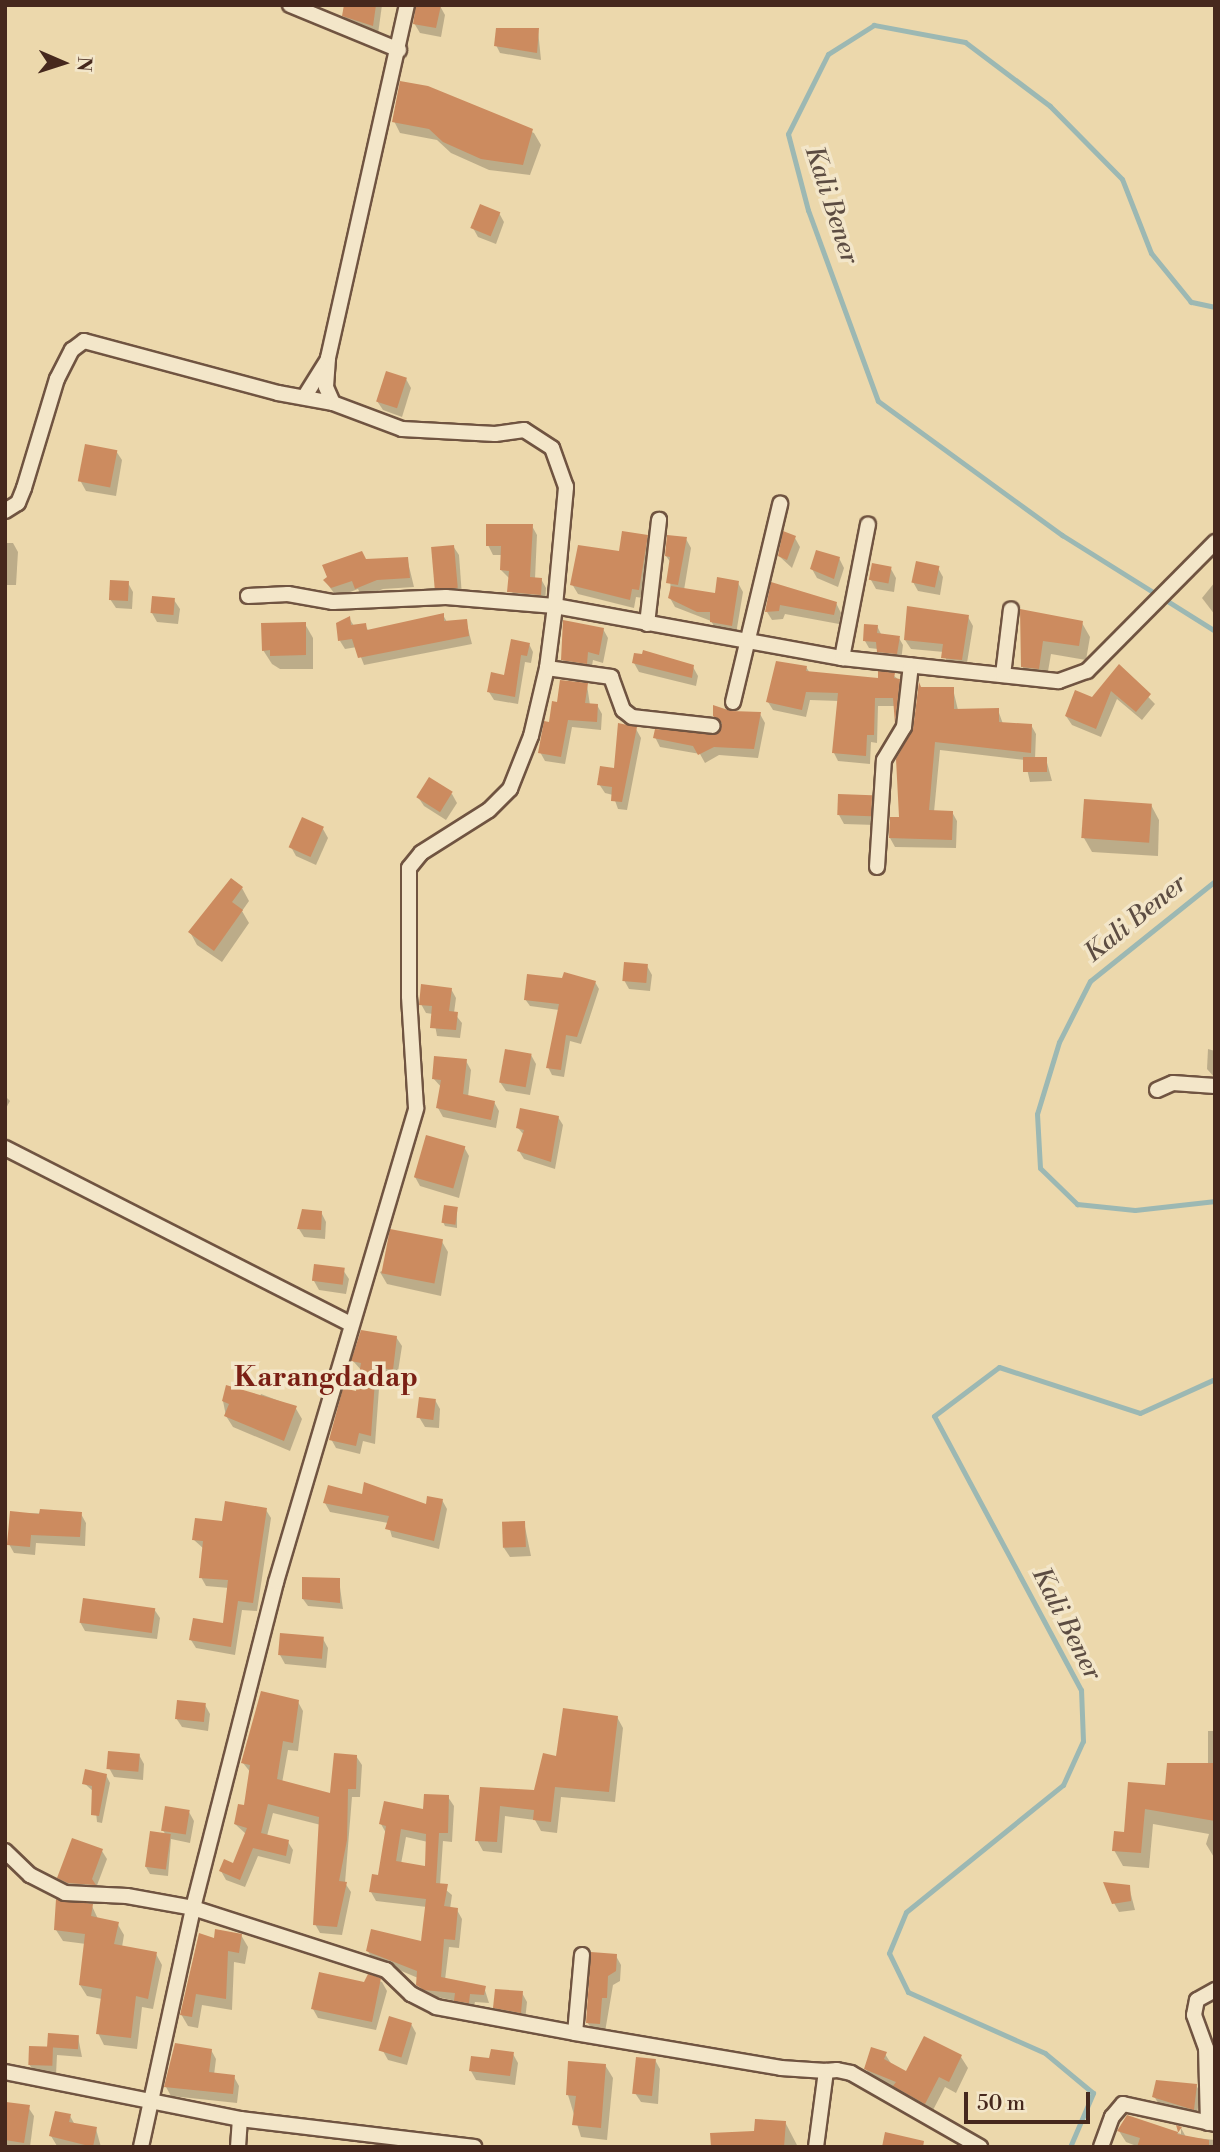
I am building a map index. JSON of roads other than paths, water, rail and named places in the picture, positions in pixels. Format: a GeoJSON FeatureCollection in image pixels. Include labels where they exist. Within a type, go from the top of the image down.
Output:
{"type":"FeatureCollection","features":[{"type":"Feature","properties":{"kind":"street"},"geometry":{"type":"LineString","coordinates":[[289,5],[399,50]]}},
{"type":"Feature","properties":{"kind":"street"},"geometry":{"type":"LineString","coordinates":[[334,403],[326,387],[328,358],[407,5]]}},
{"type":"Feature","properties":{"kind":"street"},"geometry":{"type":"LineString","coordinates":[[5,511],[18,503],[57,379],[77,343],[84,341],[334,403],[402,429],[495,434],[524,430],[552,447],[566,487],[547,668],[524,761],[510,789],[489,810],[421,853],[410,868],[409,996],[416,1108],[272,1596],[193,1908],[148,2102],[141,2147]]}},
{"type":"Feature","properties":{"kind":"street"},"geometry":{"type":"LineString","coordinates":[[305,396],[328,358]]}},
{"type":"Feature","properties":{"kind":"street"},"geometry":{"type":"LineString","coordinates":[[733,702],[780,504]]}},
{"type":"Feature","properties":{"kind":"street"},"geometry":{"type":"LineString","coordinates":[[647,624],[659,520]]}},
{"type":"Feature","properties":{"kind":"street"},"geometry":{"type":"LineString","coordinates":[[842,658],[868,524]]}},
{"type":"Feature","properties":{"kind":"street"},"geometry":{"type":"LineString","coordinates":[[248,596],[288,594],[333,602],[446,597],[555,606],[842,658],[1003,675],[1075,678],[1087,671],[1215,542]]}},
{"type":"Feature","properties":{"kind":"street"},"geometry":{"type":"LineString","coordinates":[[1003,675],[1012,609]]}},
{"type":"Feature","properties":{"kind":"street"},"geometry":{"type":"LineString","coordinates":[[877,867],[884,760],[904,727],[911,665]]}},
{"type":"Feature","properties":{"kind":"street"},"geometry":{"type":"LineString","coordinates":[[547,668],[611,677],[623,710],[632,717],[713,726]]}},
{"type":"Feature","properties":{"kind":"street"},"geometry":{"type":"LineString","coordinates":[[1157,1090],[1172,1083],[1215,1086]]}},
{"type":"Feature","properties":{"kind":"street"},"geometry":{"type":"LineString","coordinates":[[5,1148],[351,1324]]}},
{"type":"Feature","properties":{"kind":"street"},"geometry":{"type":"LineString","coordinates":[[5,1851],[30,1875],[65,1893],[127,1896],[193,1908],[386,1970],[411,1994],[436,2007],[575,2033],[697,2050],[770,2066],[851,2073],[980,2147]]}},
{"type":"Feature","properties":{"kind":"street"},"geometry":{"type":"LineString","coordinates":[[575,2033],[582,1955]]}},
{"type":"Feature","properties":{"kind":"street"},"geometry":{"type":"LineString","coordinates":[[1101,2147],[1112,2117],[1124,2104],[1211,2123],[1206,2048],[1194,2015],[1197,2000],[1215,1990]]}},
{"type":"Feature","properties":{"kind":"street"},"geometry":{"type":"LineString","coordinates":[[816,2147],[826,2071]]}},
{"type":"Feature","properties":{"kind":"street"},"geometry":{"type":"LineString","coordinates":[[5,2072],[240,2119],[474,2147]]}},
{"type":"Feature","properties":{"kind":"street"},"geometry":{"type":"LineString","coordinates":[[238,2147],[240,2119]]}},
{"type":"Feature","properties":{"kind":"waterway","name":"Kali Bener"},"geometry":{"type":"LineString","coordinates":[[1215,307],[1191,302],[1151,253],[1122,179],[1050,106],[965,42],[874,25],[828,54],[788,134],[808,210],[878,401],[1062,535],[1215,631]]}},
{"type":"Feature","properties":{"kind":"waterway","name":"Kali Bener"},"geometry":{"type":"LineString","coordinates":[[1215,881],[1090,981],[1059,1042],[1037,1114],[1040,1168],[1077,1204],[1135,1210],[1215,1201]]}},
{"type":"Feature","properties":{"kind":"waterway","name":"Kali Bener"},"geometry":{"type":"LineString","coordinates":[[1070,2147],[1093,2093],[1045,2053],[908,1992],[889,1953],[906,1912],[1063,1785],[1083,1741],[1081,1690],[934,1416],[999,1367],[1140,1413],[1215,1379]]}},
{"type":"Feature","properties":{"kind":"district","name":"Karangdadap"},"geometry":{"type":"Point","coordinates":[326,1378]}}]}
